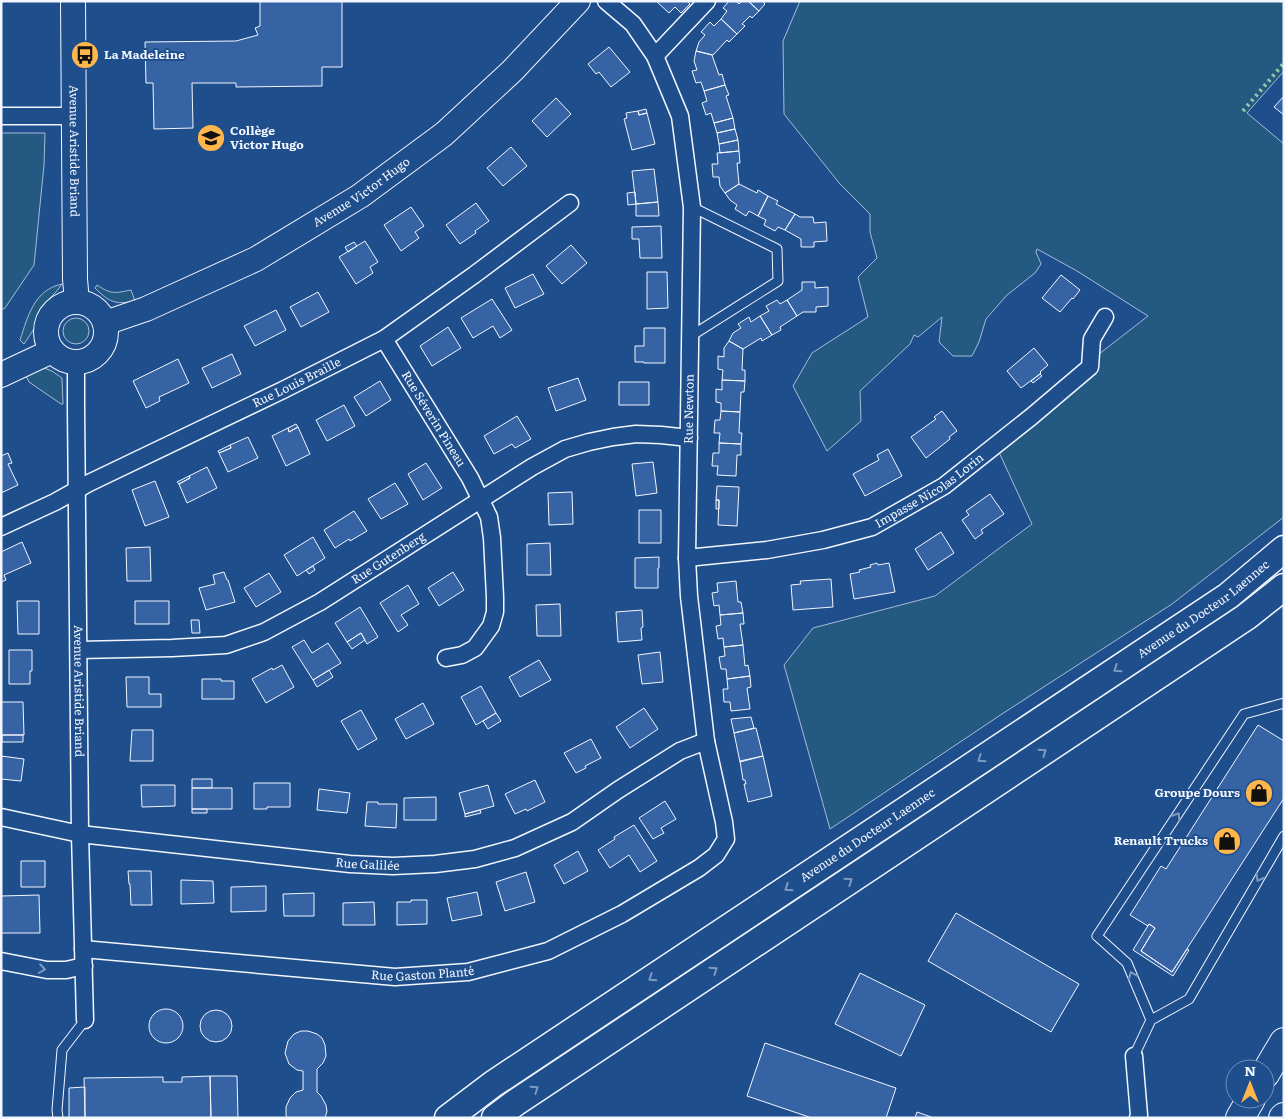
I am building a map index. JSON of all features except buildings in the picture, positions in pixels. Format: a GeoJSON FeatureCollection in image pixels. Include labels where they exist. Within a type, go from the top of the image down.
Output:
{"type":"FeatureCollection","features":[{"type":"Feature","properties":{"kind":"highway"},"geometry":{"type":"LineString","coordinates":[[1274,1059],[1284,1042]]}},
{"type":"Feature","properties":{"kind":"main road","name":"Avenue Aristide Briand"},"geometry":{"type":"LineString","coordinates":[[73,1],[75,279],[77,302]]}},
{"type":"Feature","properties":{"kind":"main road","name":"Avenue Victor Hugo"},"geometry":{"type":"LineString","coordinates":[[105,323],[146,309],[256,259],[360,196],[444,134],[512,71],[578,1]]}},
{"type":"Feature","properties":{"kind":"main road"},"geometry":{"type":"LineString","coordinates":[[77,302],[92,306],[105,323],[104,342],[94,356],[85,360],[76,362],[59,357],[52,351],[48,342],[47,323],[59,307],[68,303],[77,302]]}},
{"type":"Feature","properties":{"kind":"main road"},"geometry":{"type":"LineString","coordinates":[[1,375],[52,351]]}},
{"type":"Feature","properties":{"kind":"main road","name":"Avenue du Docteur Laennec"},"geometry":{"type":"LineString","coordinates":[[448,1118],[493,1084],[1228,596],[1284,549]]}},
{"type":"Feature","properties":{"kind":"main road"},"geometry":{"type":"LineString","coordinates":[[495,1118],[514,1103],[1246,617],[1284,587]]}},
{"type":"Feature","properties":{"kind":"street","name":"Rue Newton"},"geometry":{"type":"LineString","coordinates":[[606,1],[633,24],[655,56],[680,116],[692,207],[687,558],[689,596],[706,741],[726,839]]}},
{"type":"Feature","properties":{"kind":"street"},"geometry":{"type":"LineString","coordinates":[[655,56],[708,1]]}},
{"type":"Feature","properties":{"kind":"street"},"geometry":{"type":"LineString","coordinates":[[1,116],[75,116]]}},
{"type":"Feature","properties":{"kind":"street","name":"Rue Louis Braille"},"geometry":{"type":"LineString","coordinates":[[1,527],[384,339],[570,203]]}},
{"type":"Feature","properties":{"kind":"street","name":"Impasse Nicolas Lorin"},"geometry":{"type":"LineString","coordinates":[[687,558],[767,550],[823,540],[872,527],[944,486],[1090,367],[1092,339],[1105,317]]}},
{"type":"Feature","properties":{"kind":"street","name":"Rue Séverin Pineau"},"geometry":{"type":"LineString","coordinates":[[384,339],[470,478],[489,517],[495,597],[495,612],[491,626],[475,648],[462,655],[446,658]]}},
{"type":"Feature","properties":{"kind":"street","name":"Avenue Aristide Briand"},"geometry":{"type":"LineString","coordinates":[[76,362],[80,834],[85,1020]]}},
{"type":"Feature","properties":{"kind":"street","name":"Rue Gutenberg"},"geometry":{"type":"LineString","coordinates":[[79,650],[226,645],[264,632],[320,602],[532,467],[565,449],[589,442],[636,434],[689,438]]}},
{"type":"Feature","properties":{"kind":"street","name":"Rue Galilée"},"geometry":{"type":"LineString","coordinates":[[1,818],[80,834],[350,864],[393,866],[435,864],[475,859],[515,848],[572,822],[680,751],[706,741]]}},
{"type":"Feature","properties":{"kind":"street","name":"Rue Gaston Planté"},"geometry":{"type":"LineString","coordinates":[[83,949],[395,977],[468,972],[548,951],[622,914],[699,868],[716,855],[726,839]]}},
{"type":"Feature","properties":{"kind":"street"},"geometry":{"type":"LineString","coordinates":[[1,961],[47,970],[66,970],[84,966]]}},
{"type":"Feature","properties":{"kind":"street"},"geometry":{"type":"LineString","coordinates":[[1134,1056],[1138,1118]]}},
{"type":"Feature","properties":{"kind":"lane"},"geometry":{"type":"LineString","coordinates":[[691,336],[778,281],[777,248],[692,207]]}},
{"type":"Feature","properties":{"kind":"lane"},"geometry":{"type":"LineString","coordinates":[[1151,1020],[1127,963],[1097,936],[1244,714],[1284,704]]}},
{"type":"Feature","properties":{"kind":"lane"},"geometry":{"type":"LineString","coordinates":[[1134,1056],[1151,1020],[1189,999],[1284,836]]}},
{"type":"Feature","properties":{"kind":"lane"},"geometry":{"type":"LineString","coordinates":[[58,1118],[62,1050],[85,1020]]}},
{"type":"Feature","properties":{"kind":"shaded area"},"geometry":{"type":"Polygon","coordinates":[[[800,1],[1284,1],[1284,71],[1247,113],[1284,144],[1284,517],[1172,604],[1005,712],[830,829],[784,665],[813,628],[935,596],[1032,524],[992,437],[1148,316],[1077,271],[1037,249],[1036,252],[1041,264],[1035,273],[1007,295],[986,319],[979,342],[972,356],[953,356],[939,342],[942,317],[918,337],[914,335],[910,344],[860,391],[861,421],[827,451],[793,386],[812,353],[868,317],[858,277],[877,258],[870,232],[870,214],[840,184],[784,114],[783,41],[800,1]]]}},
{"type":"Feature","properties":{"kind":"shaded area"},"geometry":{"type":"Polygon","coordinates":[[[1,133],[45,133],[44,165],[34,265],[5,308],[1,310],[1,133]]]}},
{"type":"Feature","properties":{"kind":"shaded area"},"geometry":{"type":"Polygon","coordinates":[[[62,284],[40,309],[34,329],[24,344],[20,340],[29,313],[34,305],[45,292],[52,287],[62,284]]]}},
{"type":"Feature","properties":{"kind":"shaded area"},"geometry":{"type":"Polygon","coordinates":[[[97,285],[114,292],[131,290],[135,301],[122,303],[113,301],[95,288],[97,285]]]}},
{"type":"Feature","properties":{"kind":"shaded area"},"geometry":{"type":"Polygon","coordinates":[[[76,318],[85,322],[89,331],[85,340],[76,344],[67,340],[63,331],[67,322],[76,318]]]}},
{"type":"Feature","properties":{"kind":"shaded area"},"geometry":{"type":"Polygon","coordinates":[[[44,368],[62,378],[63,404],[29,382],[26,376],[44,368]]]}},
{"type":"Feature","properties":{"kind":"hedge"},"geometry":{"type":"LineString","coordinates":[[1243,111],[1284,63]]}},
{"type":"Feature","properties":{"kind":"place","name":"La Madeleine"},"geometry":{"type":"Point","coordinates":[85,55]}},
{"type":"Feature","properties":{"kind":"place","name":"Collège Victor Hugo"},"geometry":{"type":"Point","coordinates":[211,138]}},
{"type":"Feature","properties":{"kind":"place","name":"Groupe Dours"},"geometry":{"type":"Point","coordinates":[1259,793]}},
{"type":"Feature","properties":{"kind":"place","name":"Renault Trucks"},"geometry":{"type":"Point","coordinates":[1227,841]}}]}
